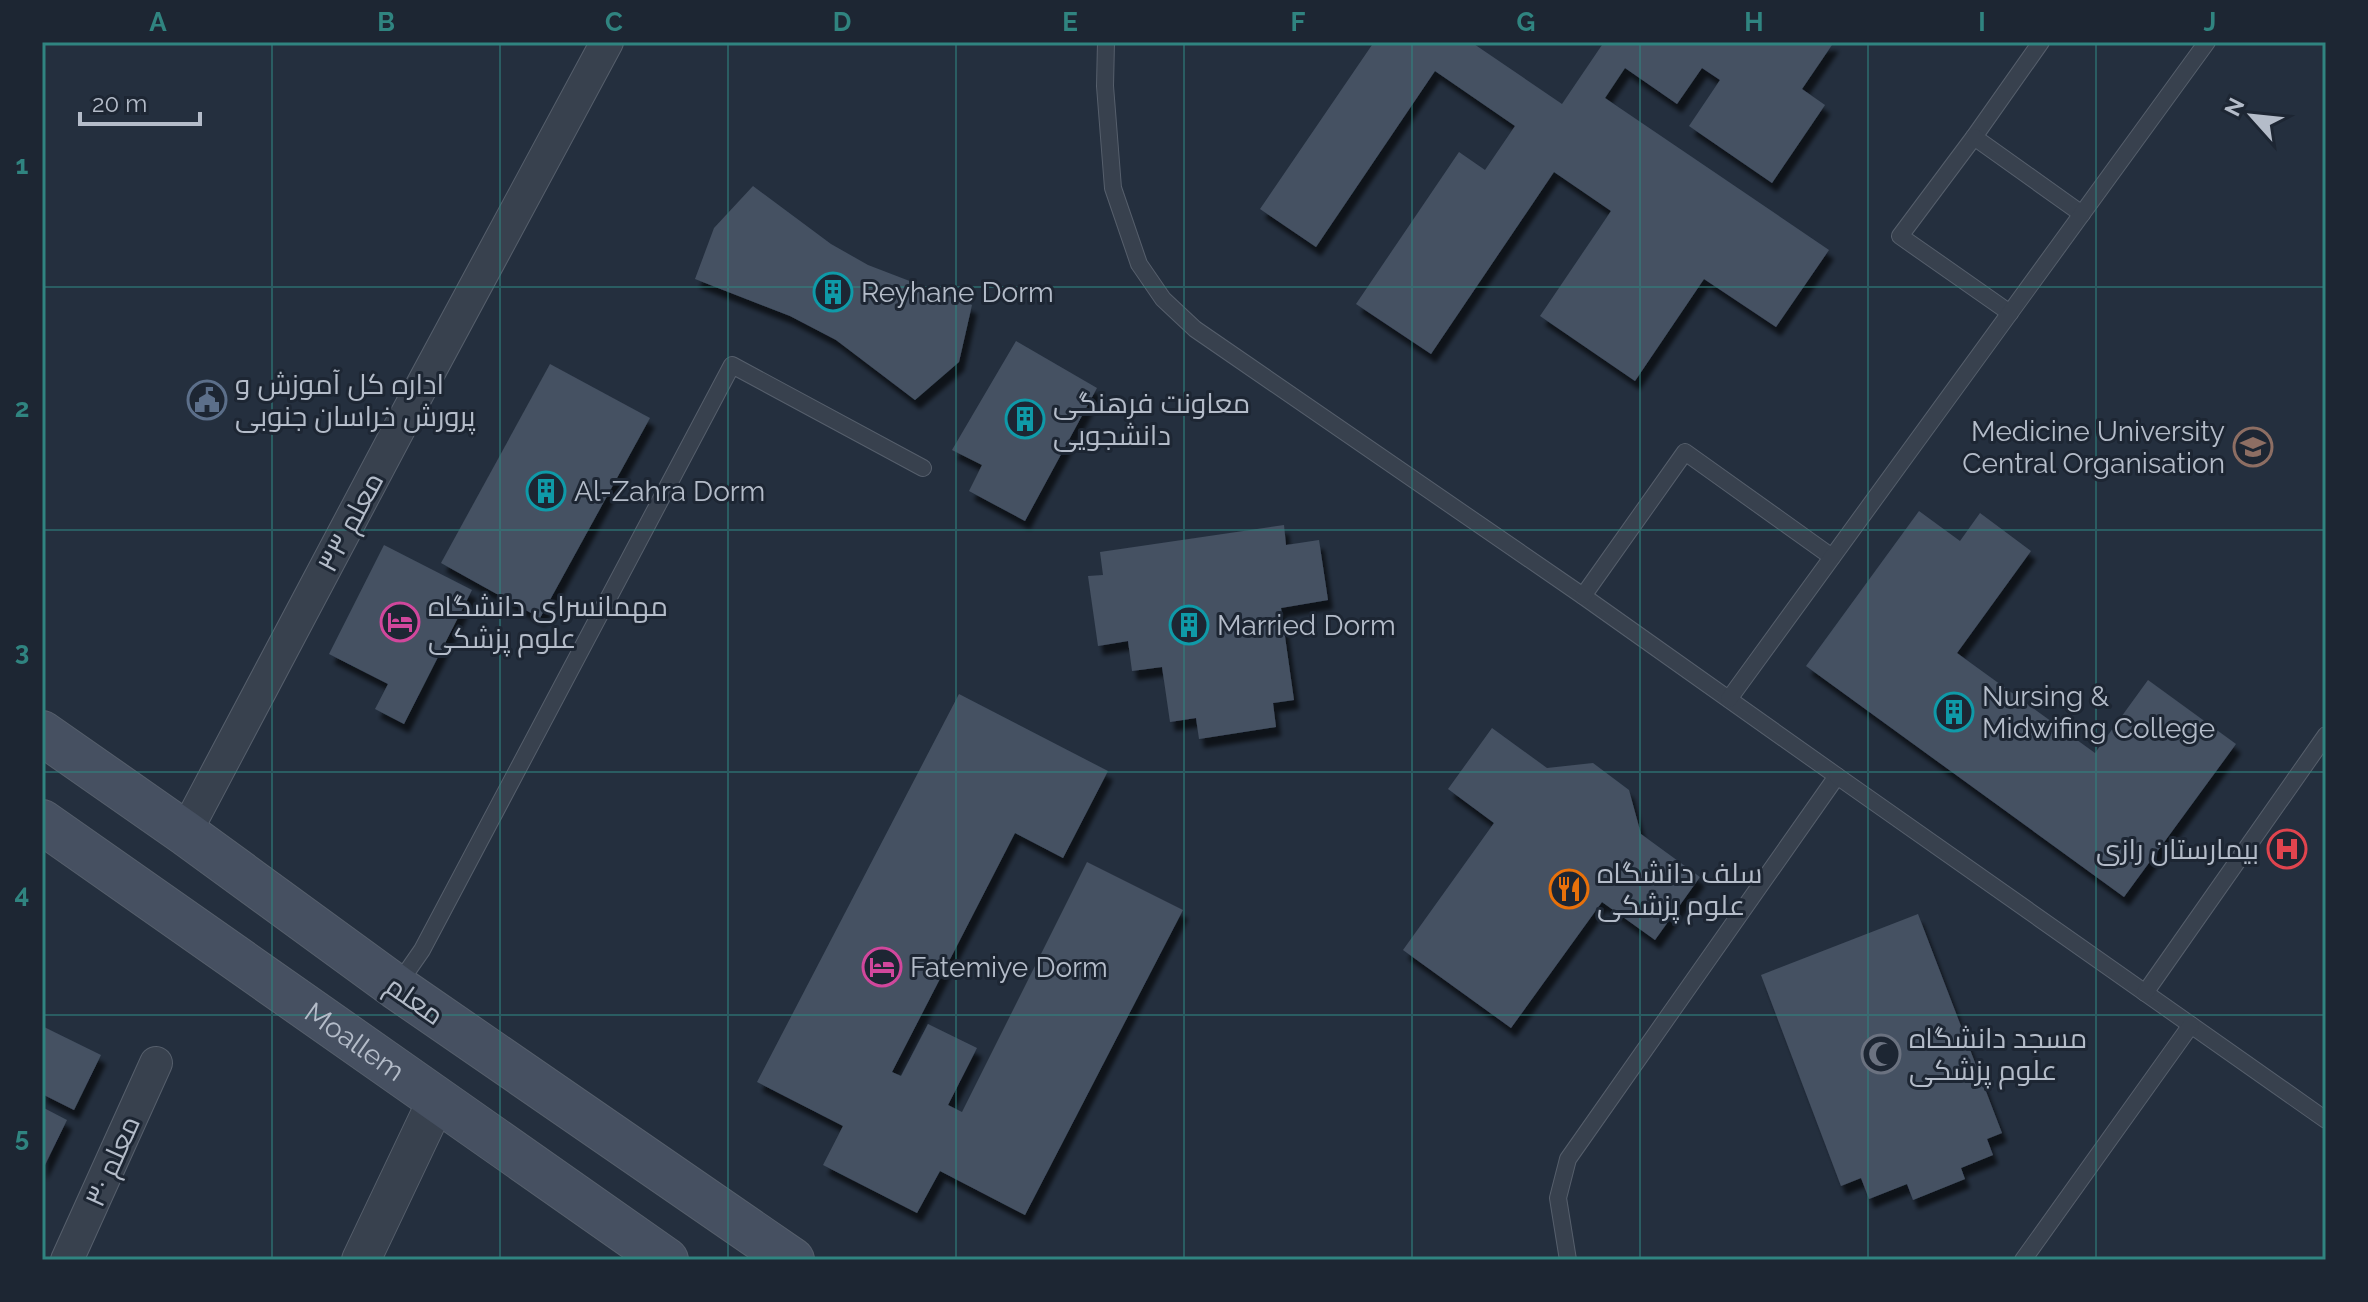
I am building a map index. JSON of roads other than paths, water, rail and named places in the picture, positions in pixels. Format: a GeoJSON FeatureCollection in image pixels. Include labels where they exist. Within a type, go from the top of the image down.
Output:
{"type":"FeatureCollection","features":[{"type":"Feature","properties":{"kind":"main road","name":"معلم"},"geometry":{"type":"LineString","coordinates":[[42,733],[396,987],[792,1260]]}},
{"type":"Feature","properties":{"kind":"main road","name":"Moallem"},"geometry":{"type":"LineString","coordinates":[[42,822],[666,1260]]}},
{"type":"Feature","properties":{"kind":"street","name":"معلم ۳۳"},"geometry":{"type":"LineString","coordinates":[[185,833],[607,42]]}},
{"type":"Feature","properties":{"kind":"street","name":"معلم ۳۰"},"geometry":{"type":"LineString","coordinates":[[67,1260],[156,1063]]}},
{"type":"Feature","properties":{"kind":"street"},"geometry":{"type":"LineString","coordinates":[[361,1260],[437,1100]]}},
{"type":"Feature","properties":{"kind":"lane"},"geometry":{"type":"LineString","coordinates":[[1106,42],[1105,86],[1113,188],[1139,264],[1163,299],[1195,329],[1583,596],[2326,1120]]}},
{"type":"Feature","properties":{"kind":"lane"},"geometry":{"type":"LineString","coordinates":[[2010,313],[1900,236],[2041,42]]}},
{"type":"Feature","properties":{"kind":"lane"},"geometry":{"type":"LineString","coordinates":[[1729,699],[2207,42]]}},
{"type":"Feature","properties":{"kind":"lane"},"geometry":{"type":"LineString","coordinates":[[1974,137],[2082,214]]}},
{"type":"Feature","properties":{"kind":"lane"},"geometry":{"type":"LineString","coordinates":[[396,987],[422,950],[732,365],[923,468]]}},
{"type":"Feature","properties":{"kind":"lane"},"geometry":{"type":"LineString","coordinates":[[1583,596],[1685,452],[1832,557]]}},
{"type":"Feature","properties":{"kind":"lane"},"geometry":{"type":"LineString","coordinates":[[2145,993],[2326,735]]}},
{"type":"Feature","properties":{"kind":"lane"},"geometry":{"type":"LineString","coordinates":[[1568,1260],[1558,1198],[1568,1159],[1837,776]]}},
{"type":"Feature","properties":{"kind":"lane"},"geometry":{"type":"LineString","coordinates":[[2023,1260],[2191,1025]]}},
{"type":"Feature","properties":{"kind":"place","name":"Reyhane Dorm"},"geometry":{"type":"Point","coordinates":[833,292]}},
{"type":"Feature","properties":{"kind":"place","name":"اداره کل آموزش و پرورش خراسان جنوبی"},"geometry":{"type":"Point","coordinates":[207,400]}},
{"type":"Feature","properties":{"kind":"place","name":"معاونت فرهنگی دانشجویی"},"geometry":{"type":"Point","coordinates":[1025,419]}},
{"type":"Feature","properties":{"kind":"place","name":"Medicine University Central Organisation"},"geometry":{"type":"Point","coordinates":[2253,447]}},
{"type":"Feature","properties":{"kind":"place","name":"Al-Zahra Dorm"},"geometry":{"type":"Point","coordinates":[546,491]}},
{"type":"Feature","properties":{"kind":"place","name":"مهمانسرای دانشگاه علوم پزشکی"},"geometry":{"type":"Point","coordinates":[400,622]}},
{"type":"Feature","properties":{"kind":"place","name":"Married Dorm"},"geometry":{"type":"Point","coordinates":[1189,625]}},
{"type":"Feature","properties":{"kind":"place","name":"Nursing & Midwifing College"},"geometry":{"type":"Point","coordinates":[1954,712]}},
{"type":"Feature","properties":{"kind":"place","name":"بیمارستان رازی"},"geometry":{"type":"Point","coordinates":[2287,849]}},
{"type":"Feature","properties":{"kind":"place","name":"سلف دانشگاه علوم پزشکی"},"geometry":{"type":"Point","coordinates":[1569,889]}},
{"type":"Feature","properties":{"kind":"place","name":"Fatemiye Dorm"},"geometry":{"type":"Point","coordinates":[882,967]}},
{"type":"Feature","properties":{"kind":"place","name":"مسجد دانشگاه علوم پزشکی"},"geometry":{"type":"Point","coordinates":[1881,1054]}}]}
